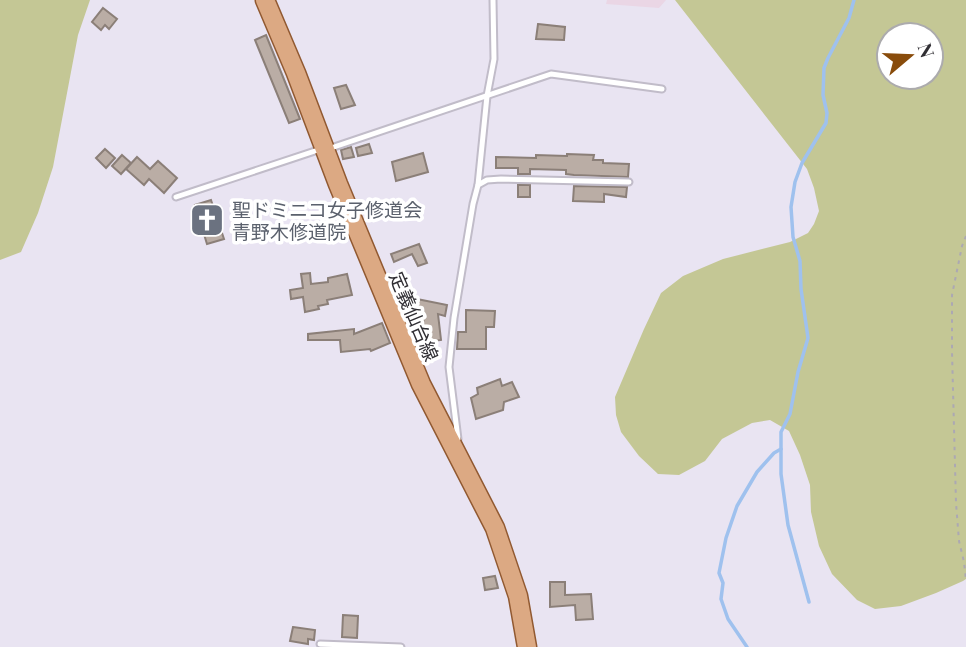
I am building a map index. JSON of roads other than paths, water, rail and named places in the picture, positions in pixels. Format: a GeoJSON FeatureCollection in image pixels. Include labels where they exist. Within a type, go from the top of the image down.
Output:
{"type":"FeatureCollection","features":[{"type":"Feature","properties":{"kind":"main road","name":"定義仙台線"},"geometry":{"type":"LineString","coordinates":[[265,0],[421,384],[495,528],[518,596],[527,647]]}},
{"type":"Feature","properties":{"kind":"lane"},"geometry":{"type":"LineString","coordinates":[[459,458],[449,367],[454,318],[478,185],[487,96],[494,59],[493,0]]}},
{"type":"Feature","properties":{"kind":"lane"},"geometry":{"type":"LineString","coordinates":[[176,197],[551,74],[662,89]]}},
{"type":"Feature","properties":{"kind":"lane"},"geometry":{"type":"LineString","coordinates":[[478,185],[487,180],[501,178],[629,182]]}},
{"type":"Feature","properties":{"kind":"lane"},"geometry":{"type":"LineString","coordinates":[[320,643],[401,647]]}},
{"type":"Feature","properties":{"kind":"waterway"},"geometry":{"type":"LineString","coordinates":[[809,602],[788,525],[781,474],[781,432],[790,414],[808,338],[791,207],[795,182],[802,163],[826,123],[824,68],[849,18],[854,0]]}},
{"type":"Feature","properties":{"kind":"waterway"},"geometry":{"type":"LineString","coordinates":[[747,647],[728,619],[721,599],[723,583],[719,573],[726,538],[737,506],[757,472],[781,449]]}},
{"type":"Feature","properties":{"kind":"place","name":"聖ドミニコ女子修道会 青野木修道院"},"geometry":{"type":"Point","coordinates":[207,220]}}]}
